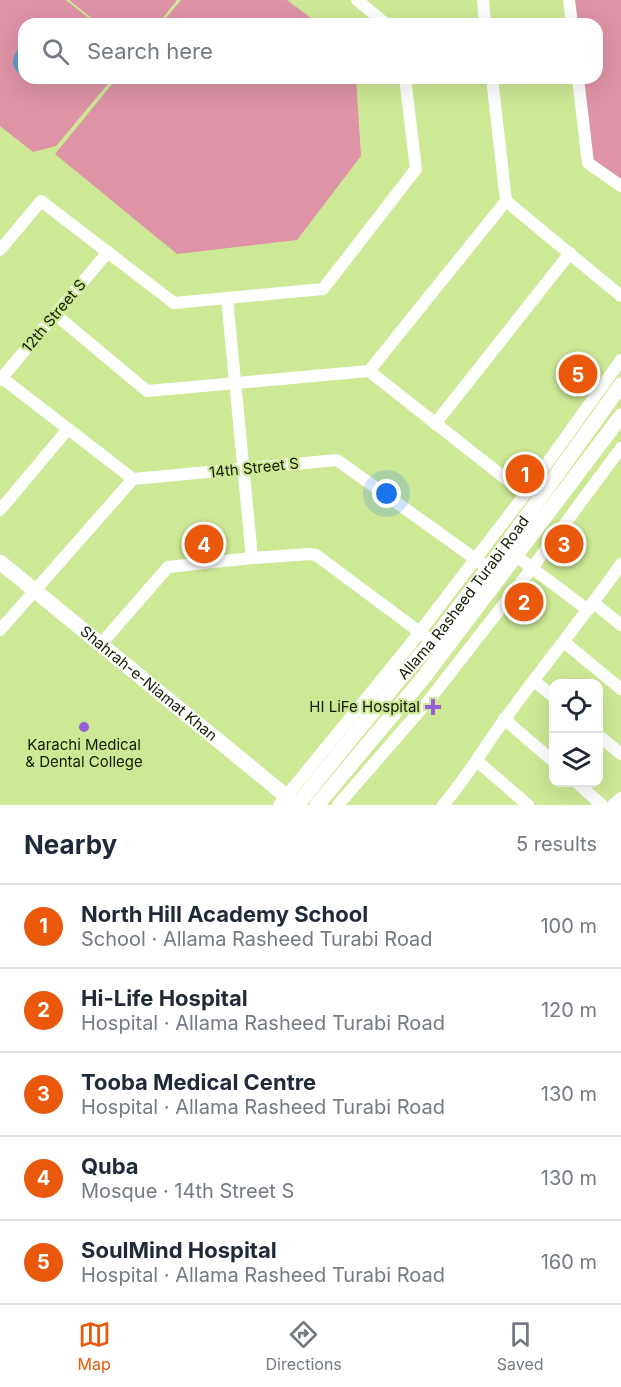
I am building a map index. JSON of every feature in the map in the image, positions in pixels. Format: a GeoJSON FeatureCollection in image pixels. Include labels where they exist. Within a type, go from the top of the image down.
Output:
{"type":"FeatureCollection","features":[{"type":"Feature","properties":{"kind":"main road","name":"Allama Rasheed Turabi Road"},"geometry":{"type":"LineString","coordinates":[[290,803],[401,677],[426,637],[621,384]]}},
{"type":"Feature","properties":{"kind":"main road","name":"Allama Rasheed Turabi Road"},"geometry":{"type":"LineString","coordinates":[[317,805],[424,676],[621,416]]}},
{"type":"Feature","properties":{"kind":"main road","name":"Shahrah-e-Niamat Khan"},"geometry":{"type":"LineString","coordinates":[[0,562],[290,803]]}},
{"type":"Feature","properties":{"kind":"street"},"geometry":{"type":"LineString","coordinates":[[357,0],[379,18]]}},
{"type":"Feature","properties":{"kind":"street"},"geometry":{"type":"LineString","coordinates":[[483,0],[484,18]]}},
{"type":"Feature","properties":{"kind":"street"},"geometry":{"type":"LineString","coordinates":[[569,0],[571,18]]}},
{"type":"Feature","properties":{"kind":"street"},"geometry":{"type":"LineString","coordinates":[[0,250],[41,201],[174,303],[323,289],[416,169],[406,84]]}},
{"type":"Feature","properties":{"kind":"street"},"geometry":{"type":"LineString","coordinates":[[493,84],[506,201],[621,296]]}},
{"type":"Feature","properties":{"kind":"street"},"geometry":{"type":"LineString","coordinates":[[579,84],[588,163],[621,186]]}},
{"type":"Feature","properties":{"kind":"street"},"geometry":{"type":"LineString","coordinates":[[369,371],[506,201]]}},
{"type":"Feature","properties":{"kind":"street","name":"12th Street S"},"geometry":{"type":"LineString","coordinates":[[1,379],[108,252]]}},
{"type":"Feature","properties":{"kind":"street"},"geometry":{"type":"LineString","coordinates":[[435,424],[570,254]]}},
{"type":"Feature","properties":{"kind":"street"},"geometry":{"type":"LineString","coordinates":[[227,298],[252,558]]}},
{"type":"Feature","properties":{"kind":"street"},"geometry":{"type":"LineString","coordinates":[[56,315],[147,391],[369,371],[525,494]]}},
{"type":"Feature","properties":{"kind":"street"},"geometry":{"type":"LineString","coordinates":[[482,563],[525,494],[621,360]]}},
{"type":"Feature","properties":{"kind":"street"},"geometry":{"type":"LineString","coordinates":[[0,630],[133,480],[1,379]]}},
{"type":"Feature","properties":{"kind":"street"},"geometry":{"type":"LineString","coordinates":[[0,510],[68,429]]}},
{"type":"Feature","properties":{"kind":"street"},"geometry":{"type":"LineString","coordinates":[[338,805],[430,699],[532,568],[621,448]]}},
{"type":"Feature","properties":{"kind":"street","name":"14th Street S"},"geometry":{"type":"LineString","coordinates":[[133,480],[337,460],[482,563]]}},
{"type":"Feature","properties":{"kind":"street"},"geometry":{"type":"LineString","coordinates":[[100,644],[168,567],[310,554],[316,555],[426,637]]}},
{"type":"Feature","properties":{"kind":"street"},"geometry":{"type":"LineString","coordinates":[[516,556],[621,625]]}},
{"type":"Feature","properties":{"kind":"street"},"geometry":{"type":"LineString","coordinates":[[443,805],[477,761],[504,719],[591,607],[621,564]]}},
{"type":"Feature","properties":{"kind":"street"},"geometry":{"type":"LineString","coordinates":[[564,642],[621,689]]}},
{"type":"Feature","properties":{"kind":"street"},"geometry":{"type":"LineString","coordinates":[[534,681],[549,693]]}},
{"type":"Feature","properties":{"kind":"street"},"geometry":{"type":"LineString","coordinates":[[504,719],[549,758]]}},
{"type":"Feature","properties":{"kind":"street"},"geometry":{"type":"LineString","coordinates":[[603,739],[621,754]]}},
{"type":"Feature","properties":{"kind":"street"},"geometry":{"type":"LineString","coordinates":[[477,761],[528,805]]}},
{"type":"Feature","properties":{"kind":"street"},"geometry":{"type":"LineString","coordinates":[[581,787],[602,805]]}},
{"type":"Feature","properties":{"kind":"street"},"geometry":{"type":"LineString","coordinates":[[613,805],[621,798]]}},
{"type":"Feature","properties":{"kind":"shaded area"},"geometry":{"type":"Polygon","coordinates":[[[0,0],[66,0],[88,18],[18,18],[18,84],[108,84],[56,146],[33,152],[0,126],[0,0]]]}},
{"type":"Feature","properties":{"kind":"shaded area"},"geometry":{"type":"Polygon","coordinates":[[[69,0],[177,0],[163,18],[92,18],[69,0]]]}},
{"type":"Feature","properties":{"kind":"shaded area"},"geometry":{"type":"Polygon","coordinates":[[[181,0],[287,0],[311,18],[166,18],[181,0]]]}},
{"type":"Feature","properties":{"kind":"shaded area"},"geometry":{"type":"Polygon","coordinates":[[[569,0],[621,0],[621,185],[588,163],[579,84],[603,84],[603,18],[571,18],[569,0]]]}},
{"type":"Feature","properties":{"kind":"shaded area"},"geometry":{"type":"Polygon","coordinates":[[[112,84],[356,84],[361,156],[297,240],[177,254],[55,154],[112,84]]]}},
{"type":"Feature","properties":{"kind":"water"},"geometry":{"type":"Polygon","coordinates":[[[18,51],[18,72],[13,65],[18,51]]]}},
{"type":"Feature","properties":{"kind":"place","name":"SoulMind Hospital"},"geometry":{"type":"Point","coordinates":[578,374]}},
{"type":"Feature","properties":{"kind":"place","name":"North Hill Academy School"},"geometry":{"type":"Point","coordinates":[525,474]}},
{"type":"Feature","properties":{"kind":"place","name":"Quba"},"geometry":{"type":"Point","coordinates":[204,544]}},
{"type":"Feature","properties":{"kind":"place","name":"Tooba Medical Centre"},"geometry":{"type":"Point","coordinates":[564,544]}},
{"type":"Feature","properties":{"kind":"place","name":"Hi-Life Hospital"},"geometry":{"type":"Point","coordinates":[524,602]}},
{"type":"Feature","properties":{"kind":"place","name":"HI LiFe Hospital"},"geometry":{"type":"Point","coordinates":[433,707]}},
{"type":"Feature","properties":{"kind":"place","name":"Karachi Medical & Dental College"},"geometry":{"type":"Point","coordinates":[84,727]}}]}
